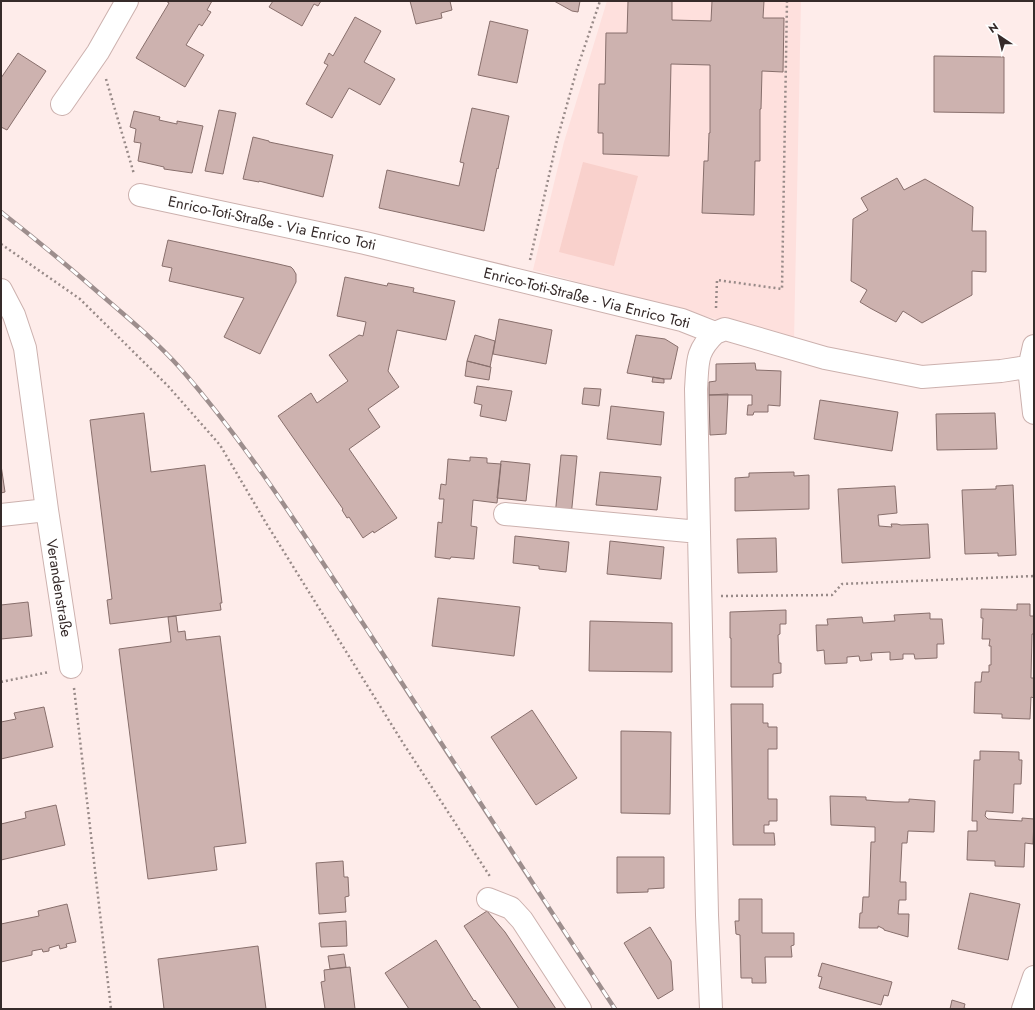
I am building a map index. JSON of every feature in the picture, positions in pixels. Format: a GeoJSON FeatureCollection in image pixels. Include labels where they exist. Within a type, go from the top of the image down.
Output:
{"type":"FeatureCollection","features":[{"type":"Feature","properties":{"kind":"street"},"geometry":{"type":"LineString","coordinates":[[62,104],[98,52],[127,1]]}},
{"type":"Feature","properties":{"kind":"street","name":"Enrico-Toti-Straße - Via Enrico Toti"},"geometry":{"type":"LineString","coordinates":[[140,196],[365,243],[682,320],[715,333],[725,329],[824,358],[922,377],[1002,371],[1032,367]]}},
{"type":"Feature","properties":{"kind":"street","name":"Verandenstraße"},"geometry":{"type":"LineString","coordinates":[[1,290],[14,315],[25,348],[47,510],[71,667]]}},
{"type":"Feature","properties":{"kind":"street"},"geometry":{"type":"LineString","coordinates":[[711,1009],[707,915],[696,389],[698,356],[707,340],[715,333]]}},
{"type":"Feature","properties":{"kind":"street"},"geometry":{"type":"LineString","coordinates":[[1034,346],[1032,367],[1034,413]]}},
{"type":"Feature","properties":{"kind":"street"},"geometry":{"type":"LineString","coordinates":[[1,515],[47,510]]}},
{"type":"Feature","properties":{"kind":"street"},"geometry":{"type":"LineString","coordinates":[[505,514],[699,532]]}},
{"type":"Feature","properties":{"kind":"street"},"geometry":{"type":"LineString","coordinates":[[488,899],[511,908],[522,920],[580,1009]]}},
{"type":"Feature","properties":{"kind":"street"},"geometry":{"type":"LineString","coordinates":[[1023,1009],[1034,977]]}},
{"type":"Feature","properties":{"kind":"path"},"geometry":{"type":"LineString","coordinates":[[525,282],[557,140],[577,69],[600,1]]}},
{"type":"Feature","properties":{"kind":"path"},"geometry":{"type":"LineString","coordinates":[[715,333],[717,280],[782,289],[787,1]]}},
{"type":"Feature","properties":{"kind":"path"},"geometry":{"type":"LineString","coordinates":[[98,52],[140,196]]}},
{"type":"Feature","properties":{"kind":"path"},"geometry":{"type":"LineString","coordinates":[[1,244],[80,299],[168,386],[220,445],[266,523],[403,743],[511,908]]}},
{"type":"Feature","properties":{"kind":"path"},"geometry":{"type":"LineString","coordinates":[[701,596],[832,595],[842,584],[1034,576]]}},
{"type":"Feature","properties":{"kind":"path"},"geometry":{"type":"LineString","coordinates":[[1,682],[71,667],[111,1009]]}},
{"type":"Feature","properties":{"kind":"shaded area"},"geometry":{"type":"Polygon","coordinates":[[[607,1],[801,1],[794,340],[533,270],[564,142],[607,1]]]}},
{"type":"Feature","properties":{"kind":"shaded area"},"geometry":{"type":"Polygon","coordinates":[[[583,162],[638,176],[614,266],[559,252],[583,162]]]}},
{"type":"Feature","properties":{"kind":"building"},"geometry":{"type":"Polygon","coordinates":[[[166,1],[212,1],[207,10],[211,12],[202,26],[199,24],[186,45],[204,55],[185,87],[136,58],[169,3],[166,1]]]}},
{"type":"Feature","properties":{"kind":"building"},"geometry":{"type":"Polygon","coordinates":[[[273,1],[321,1],[318,6],[314,4],[302,26],[269,7],[273,1]]]}},
{"type":"Feature","properties":{"kind":"building"},"geometry":{"type":"Polygon","coordinates":[[[410,1],[450,1],[452,10],[441,13],[442,18],[416,24],[410,1]]]}},
{"type":"Feature","properties":{"kind":"building"},"geometry":{"type":"Polygon","coordinates":[[[554,1],[580,1],[578,12],[572,11],[554,1]]]}},
{"type":"Feature","properties":{"kind":"building"},"geometry":{"type":"Polygon","coordinates":[[[628,1],[672,1],[672,20],[711,21],[712,1],[764,1],[763,18],[784,18],[783,72],[762,71],[760,161],[755,161],[754,215],[702,213],[704,161],[708,161],[710,133],[710,65],[671,64],[669,156],[603,154],[603,133],[598,133],[599,84],[605,84],[606,33],[627,33],[628,1]]]}},
{"type":"Feature","properties":{"kind":"building"},"geometry":{"type":"Polygon","coordinates":[[[355,17],[381,31],[364,62],[395,79],[380,105],[349,88],[332,118],[306,104],[328,65],[324,63],[329,53],[333,56],[355,17]]]}},
{"type":"Feature","properties":{"kind":"building"},"geometry":{"type":"Polygon","coordinates":[[[490,21],[528,30],[517,83],[478,75],[490,21]]]}},
{"type":"Feature","properties":{"kind":"building"},"geometry":{"type":"Polygon","coordinates":[[[18,53],[46,71],[7,130],[1,127],[1,78],[18,53]]]}},
{"type":"Feature","properties":{"kind":"building"},"geometry":{"type":"Polygon","coordinates":[[[934,56],[1004,57],[1004,113],[934,112],[934,56]]]}},
{"type":"Feature","properties":{"kind":"building"},"geometry":{"type":"Polygon","coordinates":[[[472,108],[509,116],[484,231],[379,208],[387,170],[459,186],[464,163],[460,162],[472,108]]]}},
{"type":"Feature","properties":{"kind":"building"},"geometry":{"type":"Polygon","coordinates":[[[219,110],[236,113],[223,174],[205,171],[219,110]]]}},
{"type":"Feature","properties":{"kind":"building"},"geometry":{"type":"Polygon","coordinates":[[[134,111],[160,117],[159,120],[177,124],[177,121],[203,126],[192,173],[164,169],[164,167],[138,161],[141,143],[134,142],[136,129],[130,127],[134,111]]]}},
{"type":"Feature","properties":{"kind":"building"},"geometry":{"type":"Polygon","coordinates":[[[253,137],[269,142],[333,155],[323,197],[259,181],[243,179],[253,137]]]}},
{"type":"Feature","properties":{"kind":"building"},"geometry":{"type":"Polygon","coordinates":[[[897,178],[904,190],[925,179],[973,207],[972,231],[986,231],[986,272],[972,271],[972,295],[922,323],[903,311],[896,322],[870,308],[860,302],[867,290],[851,281],[853,219],[868,210],[861,198],[897,178]]]}},
{"type":"Feature","properties":{"kind":"building"},"geometry":{"type":"Polygon","coordinates":[[[168,240],[274,263],[291,267],[293,269],[296,274],[296,282],[260,354],[224,337],[244,298],[169,281],[172,268],[162,266],[168,240]]]}},
{"type":"Feature","properties":{"kind":"building"},"geometry":{"type":"Polygon","coordinates":[[[345,277],[387,286],[388,283],[414,288],[413,292],[455,301],[446,340],[397,330],[388,371],[399,387],[368,409],[380,427],[349,449],[397,518],[374,533],[373,531],[363,538],[349,517],[347,518],[342,510],[343,509],[278,416],[311,393],[317,403],[348,381],[329,355],[359,335],[363,336],[366,322],[337,316],[345,277]]]}},
{"type":"Feature","properties":{"kind":"building"},"geometry":{"type":"Polygon","coordinates":[[[499,319],[552,330],[546,364],[493,354],[499,319]]]}},
{"type":"Feature","properties":{"kind":"building"},"geometry":{"type":"Polygon","coordinates":[[[475,335],[495,341],[490,367],[467,361],[475,335]]]}},
{"type":"Feature","properties":{"kind":"building"},"geometry":{"type":"Polygon","coordinates":[[[636,335],[665,339],[678,347],[671,379],[627,373],[636,335]]]}},
{"type":"Feature","properties":{"kind":"building"},"geometry":{"type":"Polygon","coordinates":[[[467,361],[491,367],[489,380],[465,376],[467,361]]]}},
{"type":"Feature","properties":{"kind":"building"},"geometry":{"type":"Polygon","coordinates":[[[755,363],[756,370],[781,371],[780,406],[768,405],[768,412],[754,412],[753,415],[747,415],[748,405],[752,405],[752,395],[709,395],[709,382],[716,381],[716,364],[755,363]]]}},
{"type":"Feature","properties":{"kind":"building"},"geometry":{"type":"Polygon","coordinates":[[[653,377],[664,379],[664,383],[652,382],[653,377]]]}},
{"type":"Feature","properties":{"kind":"building"},"geometry":{"type":"Polygon","coordinates":[[[477,386],[512,391],[506,421],[480,416],[482,405],[474,403],[477,386]]]}},
{"type":"Feature","properties":{"kind":"building"},"geometry":{"type":"Polygon","coordinates":[[[584,388],[601,389],[599,406],[582,404],[584,388]]]}},
{"type":"Feature","properties":{"kind":"building"},"geometry":{"type":"Polygon","coordinates":[[[728,394],[726,434],[710,435],[709,395],[728,394]]]}},
{"type":"Feature","properties":{"kind":"building"},"geometry":{"type":"Polygon","coordinates":[[[820,400],[898,412],[892,451],[814,439],[820,400]]]}},
{"type":"Feature","properties":{"kind":"building"},"geometry":{"type":"Polygon","coordinates":[[[611,406],[664,412],[661,445],[607,439],[611,406]]]}},
{"type":"Feature","properties":{"kind":"building"},"geometry":{"type":"Polygon","coordinates":[[[144,413],[151,472],[205,465],[222,603],[220,603],[221,610],[110,624],[107,600],[112,599],[90,420],[144,413]]]}},
{"type":"Feature","properties":{"kind":"building"},"geometry":{"type":"Polygon","coordinates":[[[995,413],[997,449],[937,450],[936,414],[995,413]]]}},
{"type":"Feature","properties":{"kind":"building"},"geometry":{"type":"Polygon","coordinates":[[[561,455],[577,456],[571,517],[555,516],[561,455]]]}},
{"type":"Feature","properties":{"kind":"building"},"geometry":{"type":"Polygon","coordinates":[[[470,457],[487,458],[487,463],[501,464],[497,503],[473,500],[471,526],[477,527],[474,559],[451,557],[450,559],[435,557],[438,522],[442,523],[444,499],[439,499],[441,484],[446,485],[448,459],[470,461],[470,457]]]}},
{"type":"Feature","properties":{"kind":"building"},"geometry":{"type":"Polygon","coordinates":[[[501,461],[530,464],[526,501],[497,498],[501,461]]]}},
{"type":"Feature","properties":{"kind":"building"},"geometry":{"type":"Polygon","coordinates":[[[1,465],[5,492],[1,493],[1,465]]]}},
{"type":"Feature","properties":{"kind":"building"},"geometry":{"type":"Polygon","coordinates":[[[600,472],[661,477],[657,510],[596,505],[600,472]]]}},
{"type":"Feature","properties":{"kind":"building"},"geometry":{"type":"Polygon","coordinates":[[[794,472],[794,476],[809,475],[809,509],[735,511],[735,478],[749,477],[749,473],[794,472]]]}},
{"type":"Feature","properties":{"kind":"building"},"geometry":{"type":"Polygon","coordinates":[[[1013,485],[1016,555],[998,556],[998,553],[965,554],[962,490],[996,489],[996,486],[1013,485]]]}},
{"type":"Feature","properties":{"kind":"building"},"geometry":{"type":"Polygon","coordinates":[[[895,486],[897,513],[878,515],[879,526],[892,527],[891,524],[928,524],[930,558],[842,563],[838,489],[895,486]]]}},
{"type":"Feature","properties":{"kind":"building"},"geometry":{"type":"Polygon","coordinates":[[[515,536],[569,542],[566,572],[539,569],[539,566],[513,563],[515,536]]]}},
{"type":"Feature","properties":{"kind":"building"},"geometry":{"type":"Polygon","coordinates":[[[776,538],[777,572],[738,573],[737,539],[776,538]]]}},
{"type":"Feature","properties":{"kind":"building"},"geometry":{"type":"Polygon","coordinates":[[[610,541],[664,547],[661,579],[607,574],[610,541]]]}},
{"type":"Feature","properties":{"kind":"building"},"geometry":{"type":"Polygon","coordinates":[[[438,598],[520,607],[514,656],[432,646],[438,598]]]}},
{"type":"Feature","properties":{"kind":"building"},"geometry":{"type":"Polygon","coordinates":[[[28,602],[32,636],[1,639],[1,605],[28,602]]]}},
{"type":"Feature","properties":{"kind":"building"},"geometry":{"type":"Polygon","coordinates":[[[1017,604],[1030,604],[1030,616],[1034,616],[1031,678],[1034,678],[1034,698],[1031,697],[1030,719],[1002,718],[1002,714],[974,713],[975,682],[981,682],[982,672],[989,672],[989,665],[991,665],[991,646],[989,646],[990,639],[982,639],[983,618],[981,618],[981,609],[1017,610],[1017,604]]]}},
{"type":"Feature","properties":{"kind":"building"},"geometry":{"type":"Polygon","coordinates":[[[786,610],[786,624],[780,624],[780,634],[778,635],[779,663],[781,663],[781,673],[773,674],[773,687],[731,687],[730,612],[786,610]]]}},
{"type":"Feature","properties":{"kind":"building"},"geometry":{"type":"Polygon","coordinates":[[[930,613],[930,619],[942,619],[944,644],[937,644],[937,658],[915,659],[914,654],[903,654],[903,659],[890,660],[890,652],[871,653],[872,660],[860,661],[859,656],[847,657],[847,663],[825,664],[824,650],[817,651],[816,625],[828,625],[827,619],[862,617],[863,623],[895,621],[894,615],[930,613]]]}},
{"type":"Feature","properties":{"kind":"building"},"geometry":{"type":"Polygon","coordinates":[[[176,616],[178,632],[185,631],[186,640],[220,636],[246,843],[214,847],[217,870],[148,879],[119,649],[171,642],[168,617],[176,616]]]}},
{"type":"Feature","properties":{"kind":"building"},"geometry":{"type":"Polygon","coordinates":[[[590,621],[672,623],[672,672],[589,671],[590,621]]]}},
{"type":"Feature","properties":{"kind":"building"},"geometry":{"type":"Polygon","coordinates":[[[731,704],[763,704],[763,723],[768,723],[768,727],[777,727],[777,749],[768,749],[768,799],[777,799],[777,821],[769,821],[769,825],[764,825],[764,833],[774,833],[775,845],[733,845],[731,704]]]}},
{"type":"Feature","properties":{"kind":"building"},"geometry":{"type":"Polygon","coordinates":[[[44,707],[53,747],[1,759],[1,722],[16,719],[14,713],[44,707]]]}},
{"type":"Feature","properties":{"kind":"building"},"geometry":{"type":"Polygon","coordinates":[[[532,710],[577,778],[536,805],[491,737],[532,710]]]}},
{"type":"Feature","properties":{"kind":"building"},"geometry":{"type":"Polygon","coordinates":[[[621,731],[671,732],[670,814],[621,813],[621,731]]]}},
{"type":"Feature","properties":{"kind":"building"},"geometry":{"type":"Polygon","coordinates":[[[980,751],[1019,752],[1019,760],[1022,760],[1021,784],[1014,784],[1013,813],[986,811],[985,816],[988,819],[1022,821],[1022,818],[1034,819],[1033,844],[1025,843],[1024,867],[995,866],[995,861],[967,860],[968,831],[977,831],[977,821],[972,821],[974,760],[980,760],[980,751]]]}},
{"type":"Feature","properties":{"kind":"building"},"geometry":{"type":"Polygon","coordinates":[[[830,796],[866,797],[866,800],[895,802],[909,802],[909,799],[935,801],[934,832],[908,831],[907,843],[902,843],[900,882],[906,882],[906,900],[899,900],[898,914],[909,914],[908,937],[884,930],[878,926],[878,928],[859,928],[863,897],[869,897],[871,842],[875,842],[875,827],[831,825],[830,796]]]}},
{"type":"Feature","properties":{"kind":"building"},"geometry":{"type":"Polygon","coordinates":[[[56,805],[65,845],[1,860],[1,824],[26,818],[25,812],[56,805]]]}},
{"type":"Feature","properties":{"kind":"building"},"geometry":{"type":"Polygon","coordinates":[[[617,857],[664,857],[664,888],[648,889],[648,892],[617,893],[617,857]]]}},
{"type":"Feature","properties":{"kind":"building"},"geometry":{"type":"Polygon","coordinates":[[[343,861],[344,877],[348,877],[349,896],[345,897],[346,912],[319,914],[316,863],[343,861]]]}},
{"type":"Feature","properties":{"kind":"building"},"geometry":{"type":"Polygon","coordinates":[[[970,893],[1020,904],[1008,960],[958,949],[970,893]]]}},
{"type":"Feature","properties":{"kind":"building"},"geometry":{"type":"Polygon","coordinates":[[[739,899],[762,899],[762,933],[794,933],[794,945],[791,946],[792,957],[765,957],[766,983],[752,983],[752,978],[741,978],[740,935],[736,934],[735,921],[739,921],[739,899]]]}},
{"type":"Feature","properties":{"kind":"building"},"geometry":{"type":"Polygon","coordinates":[[[67,904],[76,942],[66,944],[67,947],[60,949],[59,945],[49,948],[49,951],[43,952],[42,949],[32,951],[32,955],[1,962],[1,924],[39,916],[38,911],[67,904]]]}},
{"type":"Feature","properties":{"kind":"building"},"geometry":{"type":"Polygon","coordinates":[[[487,911],[505,932],[556,1009],[519,1009],[464,926],[487,911]]]}},
{"type":"Feature","properties":{"kind":"building"},"geometry":{"type":"Polygon","coordinates":[[[346,921],[347,946],[321,947],[319,923],[346,921]]]}},
{"type":"Feature","properties":{"kind":"building"},"geometry":{"type":"Polygon","coordinates":[[[650,927],[671,961],[673,990],[658,999],[624,943],[650,927]]]}},
{"type":"Feature","properties":{"kind":"building"},"geometry":{"type":"Polygon","coordinates":[[[436,940],[474,1001],[475,1000],[481,1009],[409,1009],[385,973],[436,940]]]}},
{"type":"Feature","properties":{"kind":"building"},"geometry":{"type":"Polygon","coordinates":[[[258,946],[266,1009],[164,1009],[158,959],[258,946]]]}},
{"type":"Feature","properties":{"kind":"building"},"geometry":{"type":"Polygon","coordinates":[[[344,954],[346,967],[330,969],[328,956],[344,954]]]}},
{"type":"Feature","properties":{"kind":"building"},"geometry":{"type":"Polygon","coordinates":[[[822,963],[892,982],[888,996],[884,995],[881,1005],[819,988],[822,977],[818,976],[822,963]]]}},
{"type":"Feature","properties":{"kind":"building"},"geometry":{"type":"Polygon","coordinates":[[[350,967],[355,1009],[325,1009],[321,982],[325,981],[324,970],[350,967]]]}},
{"type":"Feature","properties":{"kind":"building"},"geometry":{"type":"Polygon","coordinates":[[[952,1000],[965,1004],[964,1008],[968,1009],[950,1009],[952,1000]]]}},
{"type":"Feature","properties":{"kind":"railway"},"geometry":{"type":"LineString","coordinates":[[1,212],[131,320],[181,369],[231,430],[321,559],[615,1009]]}}]}
